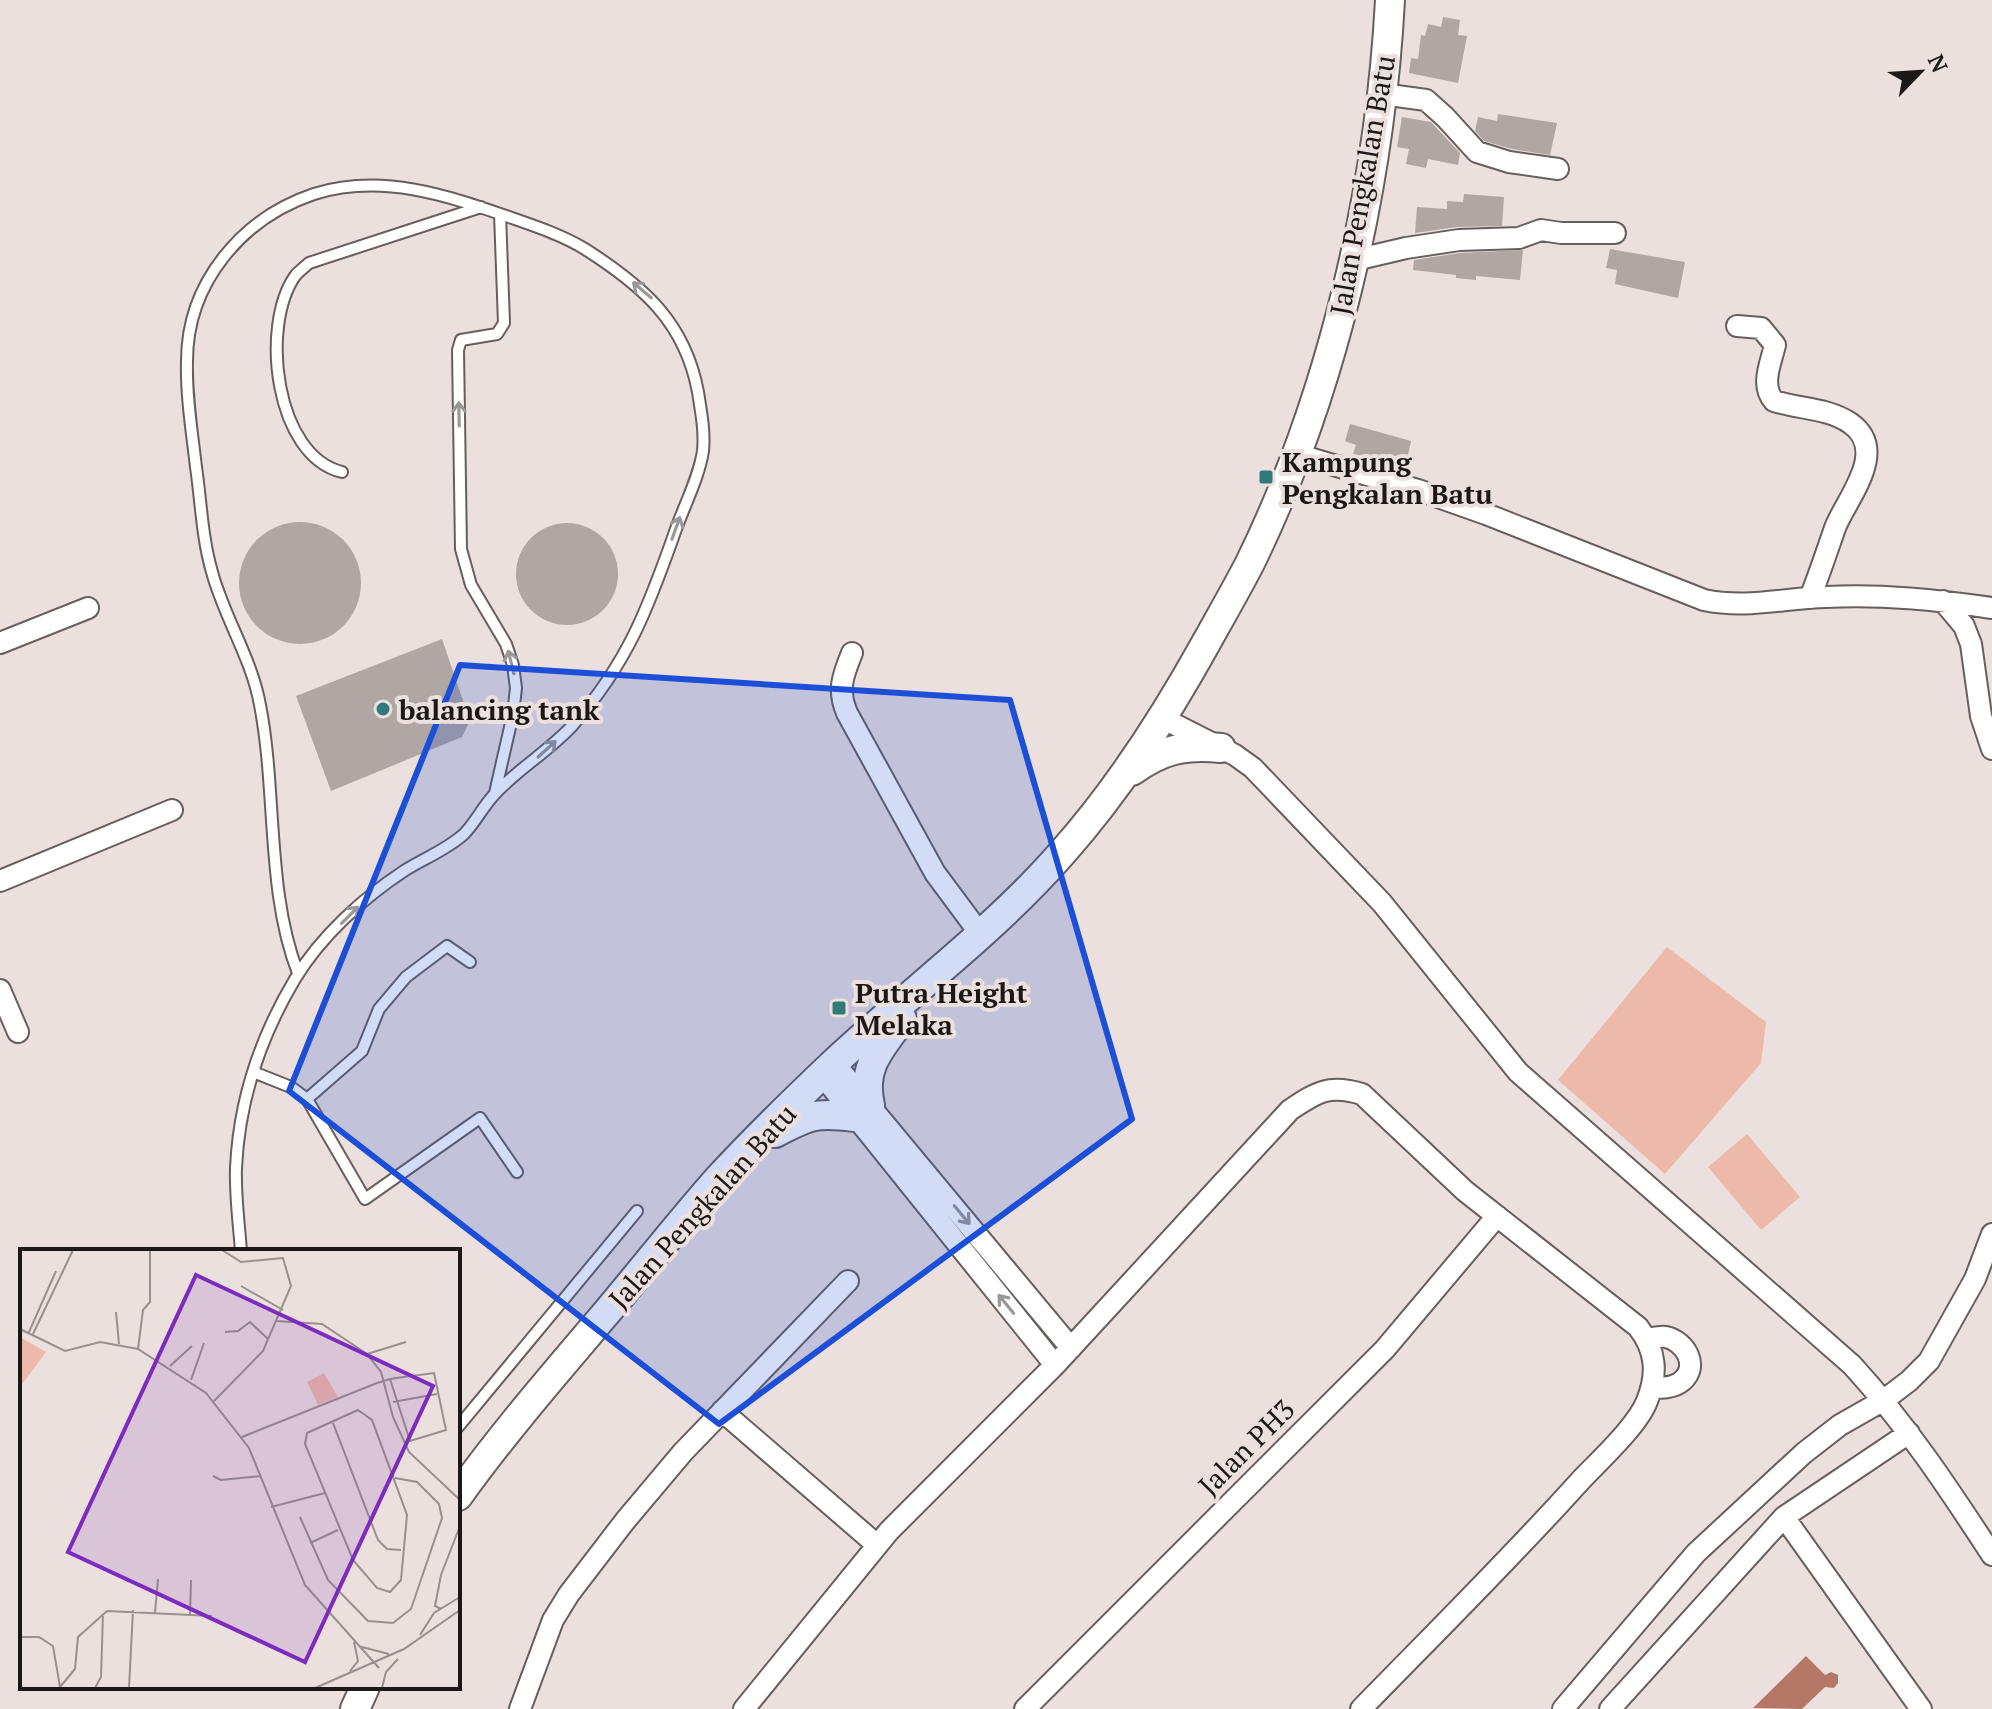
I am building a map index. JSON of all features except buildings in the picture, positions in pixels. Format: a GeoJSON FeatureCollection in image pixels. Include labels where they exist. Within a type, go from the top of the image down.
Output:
{"type":"FeatureCollection","features":[{"type":"Feature","properties":{"kind":"main road","name":"Jalan Pengkalan Batu"},"geometry":{"type":"LineString","coordinates":[[460,1493],[510,1427],[718,1180],[828,1069],[981,935],[1066,850],[1164,719],[1251,561],[1296,454],[1336,337],[1355,260],[1382,94],[1390,0]]}},
{"type":"Feature","properties":{"kind":"main road"},"geometry":{"type":"LineString","coordinates":[[1115,788],[1146,762],[1170,750],[1199,745],[1221,748]]}},
{"type":"Feature","properties":{"kind":"main road"},"geometry":{"type":"LineString","coordinates":[[749,1147],[807,1116],[862,1111],[874,1058],[930,979]]}},
{"type":"Feature","properties":{"kind":"main road"},"geometry":{"type":"LineString","coordinates":[[355,1709],[364,1689]]}},
{"type":"Feature","properties":{"kind":"street"},"geometry":{"type":"LineString","coordinates":[[1382,94],[1426,100],[1477,152],[1509,162],[1558,169]]}},
{"type":"Feature","properties":{"kind":"street"},"geometry":{"type":"LineString","coordinates":[[1355,260],[1444,242],[1519,238],[1541,230],[1615,233]]}},
{"type":"Feature","properties":{"kind":"street"},"geometry":{"type":"LineString","coordinates":[[1737,326],[1761,328],[1775,345],[1766,383],[1767,393],[1774,401],[1842,418],[1854,426],[1866,448],[1860,479],[1837,524],[1810,598]]}},
{"type":"Feature","properties":{"kind":"street"},"geometry":{"type":"LineString","coordinates":[[1296,454],[1418,490],[1704,600],[1729,606],[1864,595],[1992,608]]}},
{"type":"Feature","properties":{"kind":"street"},"geometry":{"type":"LineString","coordinates":[[1943,601],[1964,626],[1971,644],[1981,716],[1992,749]]}},
{"type":"Feature","properties":{"kind":"street"},"geometry":{"type":"LineString","coordinates":[[0,643],[88,608]]}},
{"type":"Feature","properties":{"kind":"street"},"geometry":{"type":"LineString","coordinates":[[852,653],[840,689],[847,713],[935,873],[981,935]]}},
{"type":"Feature","properties":{"kind":"street"},"geometry":{"type":"LineString","coordinates":[[1164,719],[1253,768],[1382,903],[1518,1072],[1852,1365],[1884,1400],[1935,1467],[1992,1555]]}},
{"type":"Feature","properties":{"kind":"street"},"geometry":{"type":"LineString","coordinates":[[0,881],[172,810]]}},
{"type":"Feature","properties":{"kind":"street"},"geometry":{"type":"LineString","coordinates":[[0,990],[18,1032]]}},
{"type":"Feature","properties":{"kind":"street"},"geometry":{"type":"LineString","coordinates":[[828,1069],[862,1111],[882,1152],[1055,1365]]}},
{"type":"Feature","properties":{"kind":"street"},"geometry":{"type":"LineString","coordinates":[[744,1709],[877,1545],[1055,1365],[1290,1110],[1326,1089],[1342,1088],[1362,1094],[1465,1191],[1638,1327],[1655,1359],[1654,1379],[1646,1404],[1621,1437],[1538,1528],[1361,1709]]}},
{"type":"Feature","properties":{"kind":"street"},"geometry":{"type":"LineString","coordinates":[[862,1111],[898,1139],[1071,1348]]}},
{"type":"Feature","properties":{"kind":"street"},"geometry":{"type":"LineString","coordinates":[[882,1152],[898,1139]]}},
{"type":"Feature","properties":{"kind":"street"},"geometry":{"type":"LineString","coordinates":[[917,1195],[934,1181]]}},
{"type":"Feature","properties":{"kind":"street","name":"Jalan PH3"},"geometry":{"type":"LineString","coordinates":[[1025,1709],[1385,1349],[1497,1216]]}},
{"type":"Feature","properties":{"kind":"street"},"geometry":{"type":"LineString","coordinates":[[1563,1709],[1696,1553],[1804,1453],[1840,1425],[1884,1400],[1929,1361],[1975,1279],[1992,1234]]}},
{"type":"Feature","properties":{"kind":"street"},"geometry":{"type":"LineString","coordinates":[[520,1709],[553,1620],[569,1594],[683,1452],[848,1281]]}},
{"type":"Feature","properties":{"kind":"street"},"geometry":{"type":"LineString","coordinates":[[1647,1339],[1665,1337],[1682,1344],[1690,1357],[1689,1371],[1682,1381],[1668,1388],[1651,1388]]}},
{"type":"Feature","properties":{"kind":"street"},"geometry":{"type":"LineString","coordinates":[[722,1411],[877,1545]]}},
{"type":"Feature","properties":{"kind":"street"},"geometry":{"type":"LineString","coordinates":[[1610,1709],[1784,1517],[1909,1433]]}},
{"type":"Feature","properties":{"kind":"street"},"geometry":{"type":"LineString","coordinates":[[1784,1517],[1921,1709]]}},
{"type":"Feature","properties":{"kind":"lane"},"geometry":{"type":"LineString","coordinates":[[241,1249],[236,1170],[241,1122],[266,1034],[298,973],[367,898],[463,835],[495,793],[548,750],[599,693],[627,651],[645,615],[703,454],[703,423],[695,375],[683,343],[648,294],[578,244],[481,207],[412,188],[371,185],[327,190],[289,202],[256,225],[229,249],[207,278],[193,319],[186,358],[209,564],[260,700],[285,935],[298,973]]}},
{"type":"Feature","properties":{"kind":"lane"},"geometry":{"type":"LineString","coordinates":[[342,472],[327,468],[311,452],[296,432],[284,407],[276,337],[283,304],[295,276],[309,263],[481,207]]}},
{"type":"Feature","properties":{"kind":"lane"},"geometry":{"type":"LineString","coordinates":[[495,793],[516,688],[506,644],[471,585],[461,549],[458,350],[461,340],[497,334],[504,323],[500,214]]}},
{"type":"Feature","properties":{"kind":"lane"},"geometry":{"type":"LineString","coordinates":[[307,1099],[362,1051],[379,1009],[406,977],[447,946],[470,962]]}},
{"type":"Feature","properties":{"kind":"lane"},"geometry":{"type":"LineString","coordinates":[[253,1072],[291,1087],[307,1099],[365,1199],[480,1118],[517,1172]]}},
{"type":"Feature","properties":{"kind":"lane"},"geometry":{"type":"LineString","coordinates":[[460,1425],[637,1211]]}},
{"type":"Feature","properties":{"kind":"highlighted area"},"geometry":{"type":"Polygon","coordinates":[[[460,665],[1010,700],[1132,1119],[719,1424],[289,1091],[460,665]]]}},
{"type":"Feature","properties":{"kind":"shaded area"},"geometry":{"type":"Polygon","coordinates":[[[1667,947],[1766,1022],[1761,1063],[1665,1174],[1558,1080],[1667,947]]]}},
{"type":"Feature","properties":{"kind":"shaded area"},"geometry":{"type":"Polygon","coordinates":[[[1747,1134],[1800,1197],[1761,1230],[1708,1167],[1747,1134]]]}},
{"type":"Feature","properties":{"kind":"shaded area"},"geometry":{"type":"Polygon","coordinates":[[[1806,1656],[1825,1675],[1831,1672],[1838,1675],[1834,1688],[1825,1687],[1802,1709],[1753,1708],[1806,1656]]]}},
{"type":"Feature","properties":{"kind":"place","name":"Kampung Pengkalan Batu"},"geometry":{"type":"Point","coordinates":[1266,477]}},
{"type":"Feature","properties":{"kind":"place","name":"balancing tank"},"geometry":{"type":"Point","coordinates":[383,709]}},
{"type":"Feature","properties":{"kind":"place","name":"Putra Height Melaka"},"geometry":{"type":"Point","coordinates":[839,1008]}}]}
